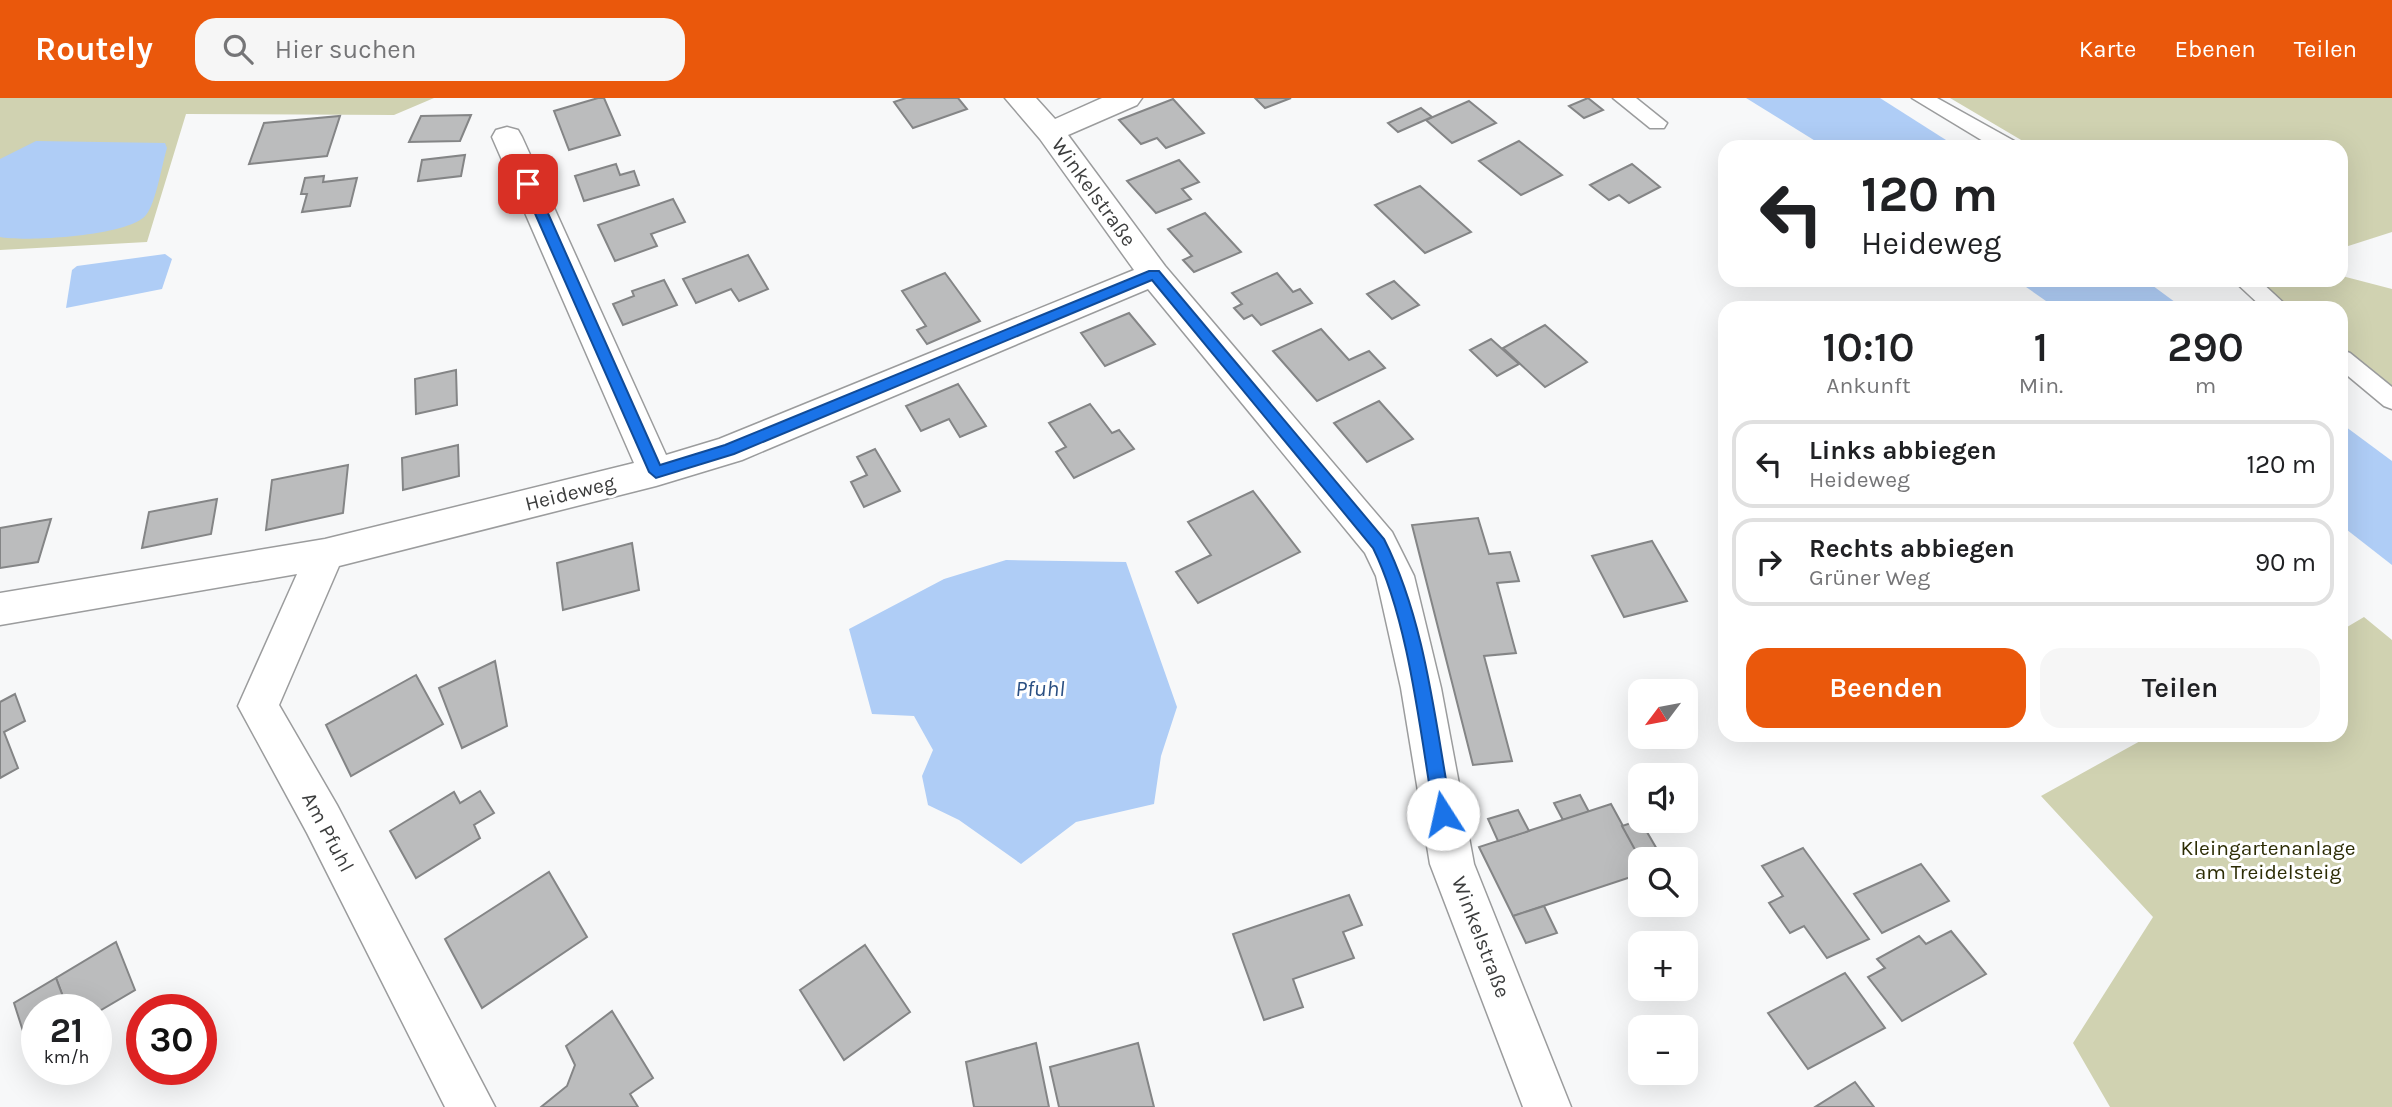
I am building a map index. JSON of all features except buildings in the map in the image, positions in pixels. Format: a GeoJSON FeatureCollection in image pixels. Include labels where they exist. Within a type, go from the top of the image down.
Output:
{"type":"FeatureCollection","features":[{"type":"Feature","properties":{"kind":"street","name":"Winkelstraße"},"geometry":{"type":"LineString","coordinates":[[1020,98],[1050,132],[1154,274],[1379,543],[1395,576],[1421,688],[1452,864],[1539,1105]]}},
{"type":"Feature","properties":{"kind":"street"},"geometry":{"type":"LineString","coordinates":[[1050,132],[1127,98]]}},
{"type":"Feature","properties":{"kind":"street"},"geometry":{"type":"LineString","coordinates":[[507,136],[656,472]]}},
{"type":"Feature","properties":{"kind":"street","name":"Heideweg"},"geometry":{"type":"LineString","coordinates":[[0,609],[325,554],[656,472],[729,450],[1154,274]]}},
{"type":"Feature","properties":{"kind":"street","name":"Am Pfuhl"},"geometry":{"type":"LineString","coordinates":[[325,554],[258,706],[322,819],[471,1107]]}},
{"type":"Feature","properties":{"kind":"lane"},"geometry":{"type":"LineString","coordinates":[[1623,98],[1657,124]]}},
{"type":"Feature","properties":{"kind":"lane"},"geometry":{"type":"LineString","coordinates":[[1922,98],[1997,140]]}},
{"type":"Feature","properties":{"kind":"lane"},"geometry":{"type":"LineString","coordinates":[[2252,287],[2270,301]]}},
{"type":"Feature","properties":{"kind":"lane"},"geometry":{"type":"LineString","coordinates":[[2348,364],[2392,400]]}},
{"type":"Feature","properties":{"kind":"green space"},"geometry":{"type":"Polygon","coordinates":[[[0,98],[434,98],[394,115],[186,114],[147,242],[0,250],[0,98]]]}},
{"type":"Feature","properties":{"kind":"green space"},"geometry":{"type":"Polygon","coordinates":[[[1950,98],[2392,98],[2392,232],[2348,246],[2348,140],[2021,140],[1950,98]]]}},
{"type":"Feature","properties":{"kind":"green space"},"geometry":{"type":"Polygon","coordinates":[[[2348,278],[2392,289],[2392,397],[2348,362],[2348,301],[2270,301],[2253,287],[2348,287],[2348,278]]]}},
{"type":"Feature","properties":{"kind":"green space","name":"Kleingartenanlage am Treidelsteig"},"geometry":{"type":"Polygon","coordinates":[[[2364,617],[2392,640],[2392,1107],[2110,1107],[2073,1043],[2153,917],[2041,796],[2138,742],[2348,742],[2348,626],[2364,617]]]}},
{"type":"Feature","properties":{"kind":"water"},"geometry":{"type":"Polygon","coordinates":[[[1746,98],[1880,98],[1946,140],[1814,140],[1746,98]]]}},
{"type":"Feature","properties":{"kind":"water"},"geometry":{"type":"Polygon","coordinates":[[[36,141],[165,143],[167,148],[150,209],[136,222],[100,233],[32,239],[0,237],[0,159],[36,141]]]}},
{"type":"Feature","properties":{"kind":"water"},"geometry":{"type":"Polygon","coordinates":[[[165,254],[172,259],[162,289],[66,308],[72,270],[77,266],[165,254]]]}},
{"type":"Feature","properties":{"kind":"water"},"geometry":{"type":"Polygon","coordinates":[[[2026,287],[2154,287],[2174,301],[2046,301],[2026,287]]]}},
{"type":"Feature","properties":{"kind":"water"},"geometry":{"type":"Polygon","coordinates":[[[2348,428],[2392,461],[2392,565],[2348,531],[2348,428]]]}},
{"type":"Feature","properties":{"kind":"water","name":"Pfuhl"},"geometry":{"type":"Polygon","coordinates":[[[1006,560],[1126,562],[1177,707],[1161,756],[1154,804],[1076,822],[1021,864],[959,820],[928,805],[922,776],[933,750],[914,716],[872,714],[849,629],[944,579],[1006,560]]]}},
{"type":"Feature","properties":{"kind":"route"},"geometry":{"type":"LineString","coordinates":[[528,184],[656,472],[729,450],[1154,274],[1379,543],[1395,576],[1421,688],[1443,814]]}}]}
